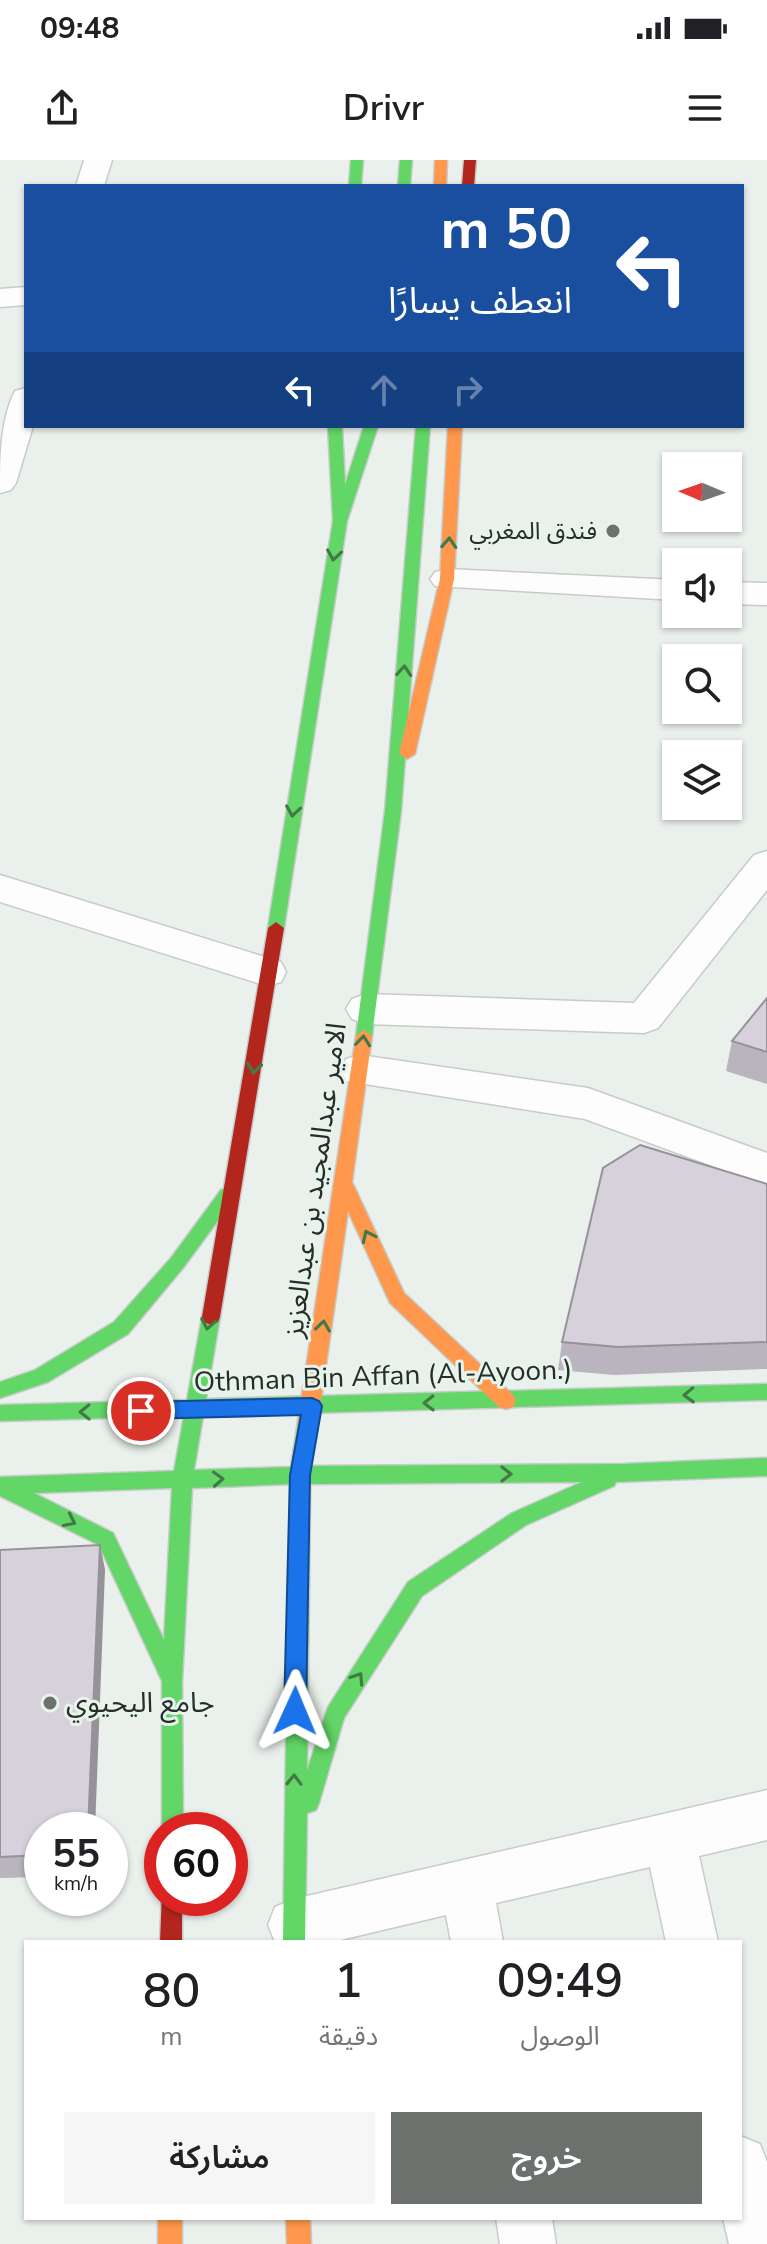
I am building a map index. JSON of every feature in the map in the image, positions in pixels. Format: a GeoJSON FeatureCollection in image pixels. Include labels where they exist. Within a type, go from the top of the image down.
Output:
{"type":"FeatureCollection","features":[{"type":"Feature","properties":{"kind":"main road"},"geometry":{"type":"LineString","coordinates":[[355,184],[357,160]]}},
{"type":"Feature","properties":{"kind":"main road"},"geometry":{"type":"LineString","coordinates":[[404,184],[406,160]]}},
{"type":"Feature","properties":{"kind":"main road"},"geometry":{"type":"LineString","coordinates":[[440,184],[441,160]]}},
{"type":"Feature","properties":{"kind":"main road"},"geometry":{"type":"LineString","coordinates":[[468,184],[470,160]]}},
{"type":"Feature","properties":{"kind":"main road"},"geometry":{"type":"LineString","coordinates":[[335,428],[340,521]]}},
{"type":"Feature","properties":{"kind":"main road"},"geometry":{"type":"LineString","coordinates":[[172,1812],[172,1682],[182,1481],[192,1410],[249,1102],[340,521],[370,428]]}},
{"type":"Feature","properties":{"kind":"main road","name":"الامير عبدالمجيد بن عبدالعزيز"},"geometry":{"type":"LineString","coordinates":[[294,1934],[300,1475],[360,1070],[393,811],[423,428]]}},
{"type":"Feature","properties":{"kind":"main road"},"geometry":{"type":"LineString","coordinates":[[393,811],[447,579],[455,428]]}},
{"type":"Feature","properties":{"kind":"main road"},"geometry":{"type":"LineString","coordinates":[[343,1182],[397,1298],[506,1401]]}},
{"type":"Feature","properties":{"kind":"main road"},"geometry":{"type":"LineString","coordinates":[[0,1390],[41,1376],[121,1328],[177,1263],[233,1186]]}},
{"type":"Feature","properties":{"kind":"main road","name":"Othman Bin Affan (Al-Ayoon.)"},"geometry":{"type":"LineString","coordinates":[[0,1413],[767,1392]]}},
{"type":"Feature","properties":{"kind":"main road"},"geometry":{"type":"LineString","coordinates":[[0,1486],[300,1475],[622,1473],[767,1467]]}},
{"type":"Feature","properties":{"kind":"main road"},"geometry":{"type":"LineString","coordinates":[[293,1855],[335,1714],[415,1589],[519,1519],[622,1473]]}},
{"type":"Feature","properties":{"kind":"main road"},"geometry":{"type":"LineString","coordinates":[[0,1486],[106,1539],[172,1682]]}},
{"type":"Feature","properties":{"kind":"main road"},"geometry":{"type":"LineString","coordinates":[[171,1916],[171,1940]]}},
{"type":"Feature","properties":{"kind":"main road"},"geometry":{"type":"LineString","coordinates":[[170,2220],[170,2244]]}},
{"type":"Feature","properties":{"kind":"main road"},"geometry":{"type":"LineString","coordinates":[[298,2220],[299,2244]]}},
{"type":"Feature","properties":{"kind":"street"},"geometry":{"type":"LineString","coordinates":[[91,184],[98,160]]}},
{"type":"Feature","properties":{"kind":"street"},"geometry":{"type":"LineString","coordinates":[[0,298],[24,296]]}},
{"type":"Feature","properties":{"kind":"street"},"geometry":{"type":"LineString","coordinates":[[0,483],[24,404]]}},
{"type":"Feature","properties":{"kind":"street"},"geometry":{"type":"LineString","coordinates":[[447,579],[662,589]]}},
{"type":"Feature","properties":{"kind":"street"},"geometry":{"type":"LineString","coordinates":[[742,593],[767,594]]}},
{"type":"Feature","properties":{"kind":"street"},"geometry":{"type":"LineString","coordinates":[[366,1009],[644,1018],[767,864]]}},
{"type":"Feature","properties":{"kind":"street"},"geometry":{"type":"LineString","coordinates":[[0,888],[267,972]]}},
{"type":"Feature","properties":{"kind":"street"},"geometry":{"type":"LineString","coordinates":[[360,1070],[588,1104],[767,1170]]}},
{"type":"Feature","properties":{"kind":"street"},"geometry":{"type":"LineString","coordinates":[[294,1934],[467,1887],[767,1815]]}},
{"type":"Feature","properties":{"kind":"street"},"geometry":{"type":"LineString","coordinates":[[670,1839],[692,1940]]}},
{"type":"Feature","properties":{"kind":"street"},"geometry":{"type":"LineString","coordinates":[[467,1887],[477,1940]]}},
{"type":"Feature","properties":{"kind":"street"},"geometry":{"type":"LineString","coordinates":[[742,2173],[757,2244]]}},
{"type":"Feature","properties":{"kind":"street"},"geometry":{"type":"LineString","coordinates":[[524,2220],[528,2244]]}},
{"type":"Feature","properties":{"kind":"building"},"geometry":{"type":"Polygon","coordinates":[[[767,998],[767,1052],[732,1041],[767,998]]]}},
{"type":"Feature","properties":{"kind":"building"},"geometry":{"type":"Polygon","coordinates":[[[640,1145],[767,1184],[767,1342],[618,1347],[562,1342],[603,1168],[640,1145]]]}},
{"type":"Feature","properties":{"kind":"building","name":"جامع اليحيوي"},"geometry":{"type":"Polygon","coordinates":[[[100,1545],[89,1812],[24,1812],[24,1856],[0,1857],[0,1550],[100,1545]]]}},
{"type":"Feature","properties":{"kind":"traffic: fast"},"geometry":{"type":"LineString","coordinates":[[355,184],[357,160]]}},
{"type":"Feature","properties":{"kind":"traffic: fast"},"geometry":{"type":"LineString","coordinates":[[404,184],[406,160]]}},
{"type":"Feature","properties":{"kind":"traffic: fast"},"geometry":{"type":"LineString","coordinates":[[335,428],[340,521]]}},
{"type":"Feature","properties":{"kind":"traffic: fast"},"geometry":{"type":"LineString","coordinates":[[276,928],[340,521],[370,428]]}},
{"type":"Feature","properties":{"kind":"traffic: fast"},"geometry":{"type":"LineString","coordinates":[[364,1036],[393,811],[423,428]]}},
{"type":"Feature","properties":{"kind":"traffic: fast"},"geometry":{"type":"LineString","coordinates":[[0,1390],[41,1376],[121,1328],[177,1263],[227,1195]]}},
{"type":"Feature","properties":{"kind":"traffic: fast"},"geometry":{"type":"LineString","coordinates":[[172,1812],[172,1682],[182,1481],[211,1317]]}},
{"type":"Feature","properties":{"kind":"traffic: fast"},"geometry":{"type":"LineString","coordinates":[[0,1413],[767,1392]]}},
{"type":"Feature","properties":{"kind":"traffic: fast"},"geometry":{"type":"LineString","coordinates":[[294,1940],[300,1475],[308,1421]]}},
{"type":"Feature","properties":{"kind":"traffic: fast"},"geometry":{"type":"LineString","coordinates":[[0,1486],[300,1475],[622,1473],[767,1467]]}},
{"type":"Feature","properties":{"kind":"traffic: fast"},"geometry":{"type":"LineString","coordinates":[[308,1803],[335,1714],[415,1589],[519,1519],[607,1480]]}},
{"type":"Feature","properties":{"kind":"traffic: fast"},"geometry":{"type":"LineString","coordinates":[[6,1489],[106,1539],[170,1676]]}},
{"type":"Feature","properties":{"kind":"traffic: slow"},"geometry":{"type":"LineString","coordinates":[[440,184],[441,160]]}},
{"type":"Feature","properties":{"kind":"traffic: slow"},"geometry":{"type":"LineString","coordinates":[[407,754],[447,579],[455,428]]}},
{"type":"Feature","properties":{"kind":"traffic: slow"},"geometry":{"type":"LineString","coordinates":[[308,1421],[364,1036]]}},
{"type":"Feature","properties":{"kind":"traffic: slow"},"geometry":{"type":"LineString","coordinates":[[343,1182],[397,1298],[506,1401]]}},
{"type":"Feature","properties":{"kind":"traffic: slow"},"geometry":{"type":"LineString","coordinates":[[170,2220],[170,2244]]}},
{"type":"Feature","properties":{"kind":"traffic: slow"},"geometry":{"type":"LineString","coordinates":[[298,2220],[299,2244]]}},
{"type":"Feature","properties":{"kind":"traffic: jam"},"geometry":{"type":"LineString","coordinates":[[468,184],[470,160]]}},
{"type":"Feature","properties":{"kind":"traffic: jam"},"geometry":{"type":"LineString","coordinates":[[211,1317],[276,928]]}},
{"type":"Feature","properties":{"kind":"traffic: jam"},"geometry":{"type":"LineString","coordinates":[[171,1916],[171,1940]]}},
{"type":"Feature","properties":{"kind":"place","name":"فندق المغربي"},"geometry":{"type":"Point","coordinates":[613,531]}},
{"type":"Feature","properties":{"kind":"place","name":"جامع اليحيوي"},"geometry":{"type":"Point","coordinates":[50,1703]}},
{"type":"Feature","properties":{"kind":"route"},"geometry":{"type":"LineString","coordinates":[[141,1411],[312,1406],[300,1475],[295,1711]]}}]}
